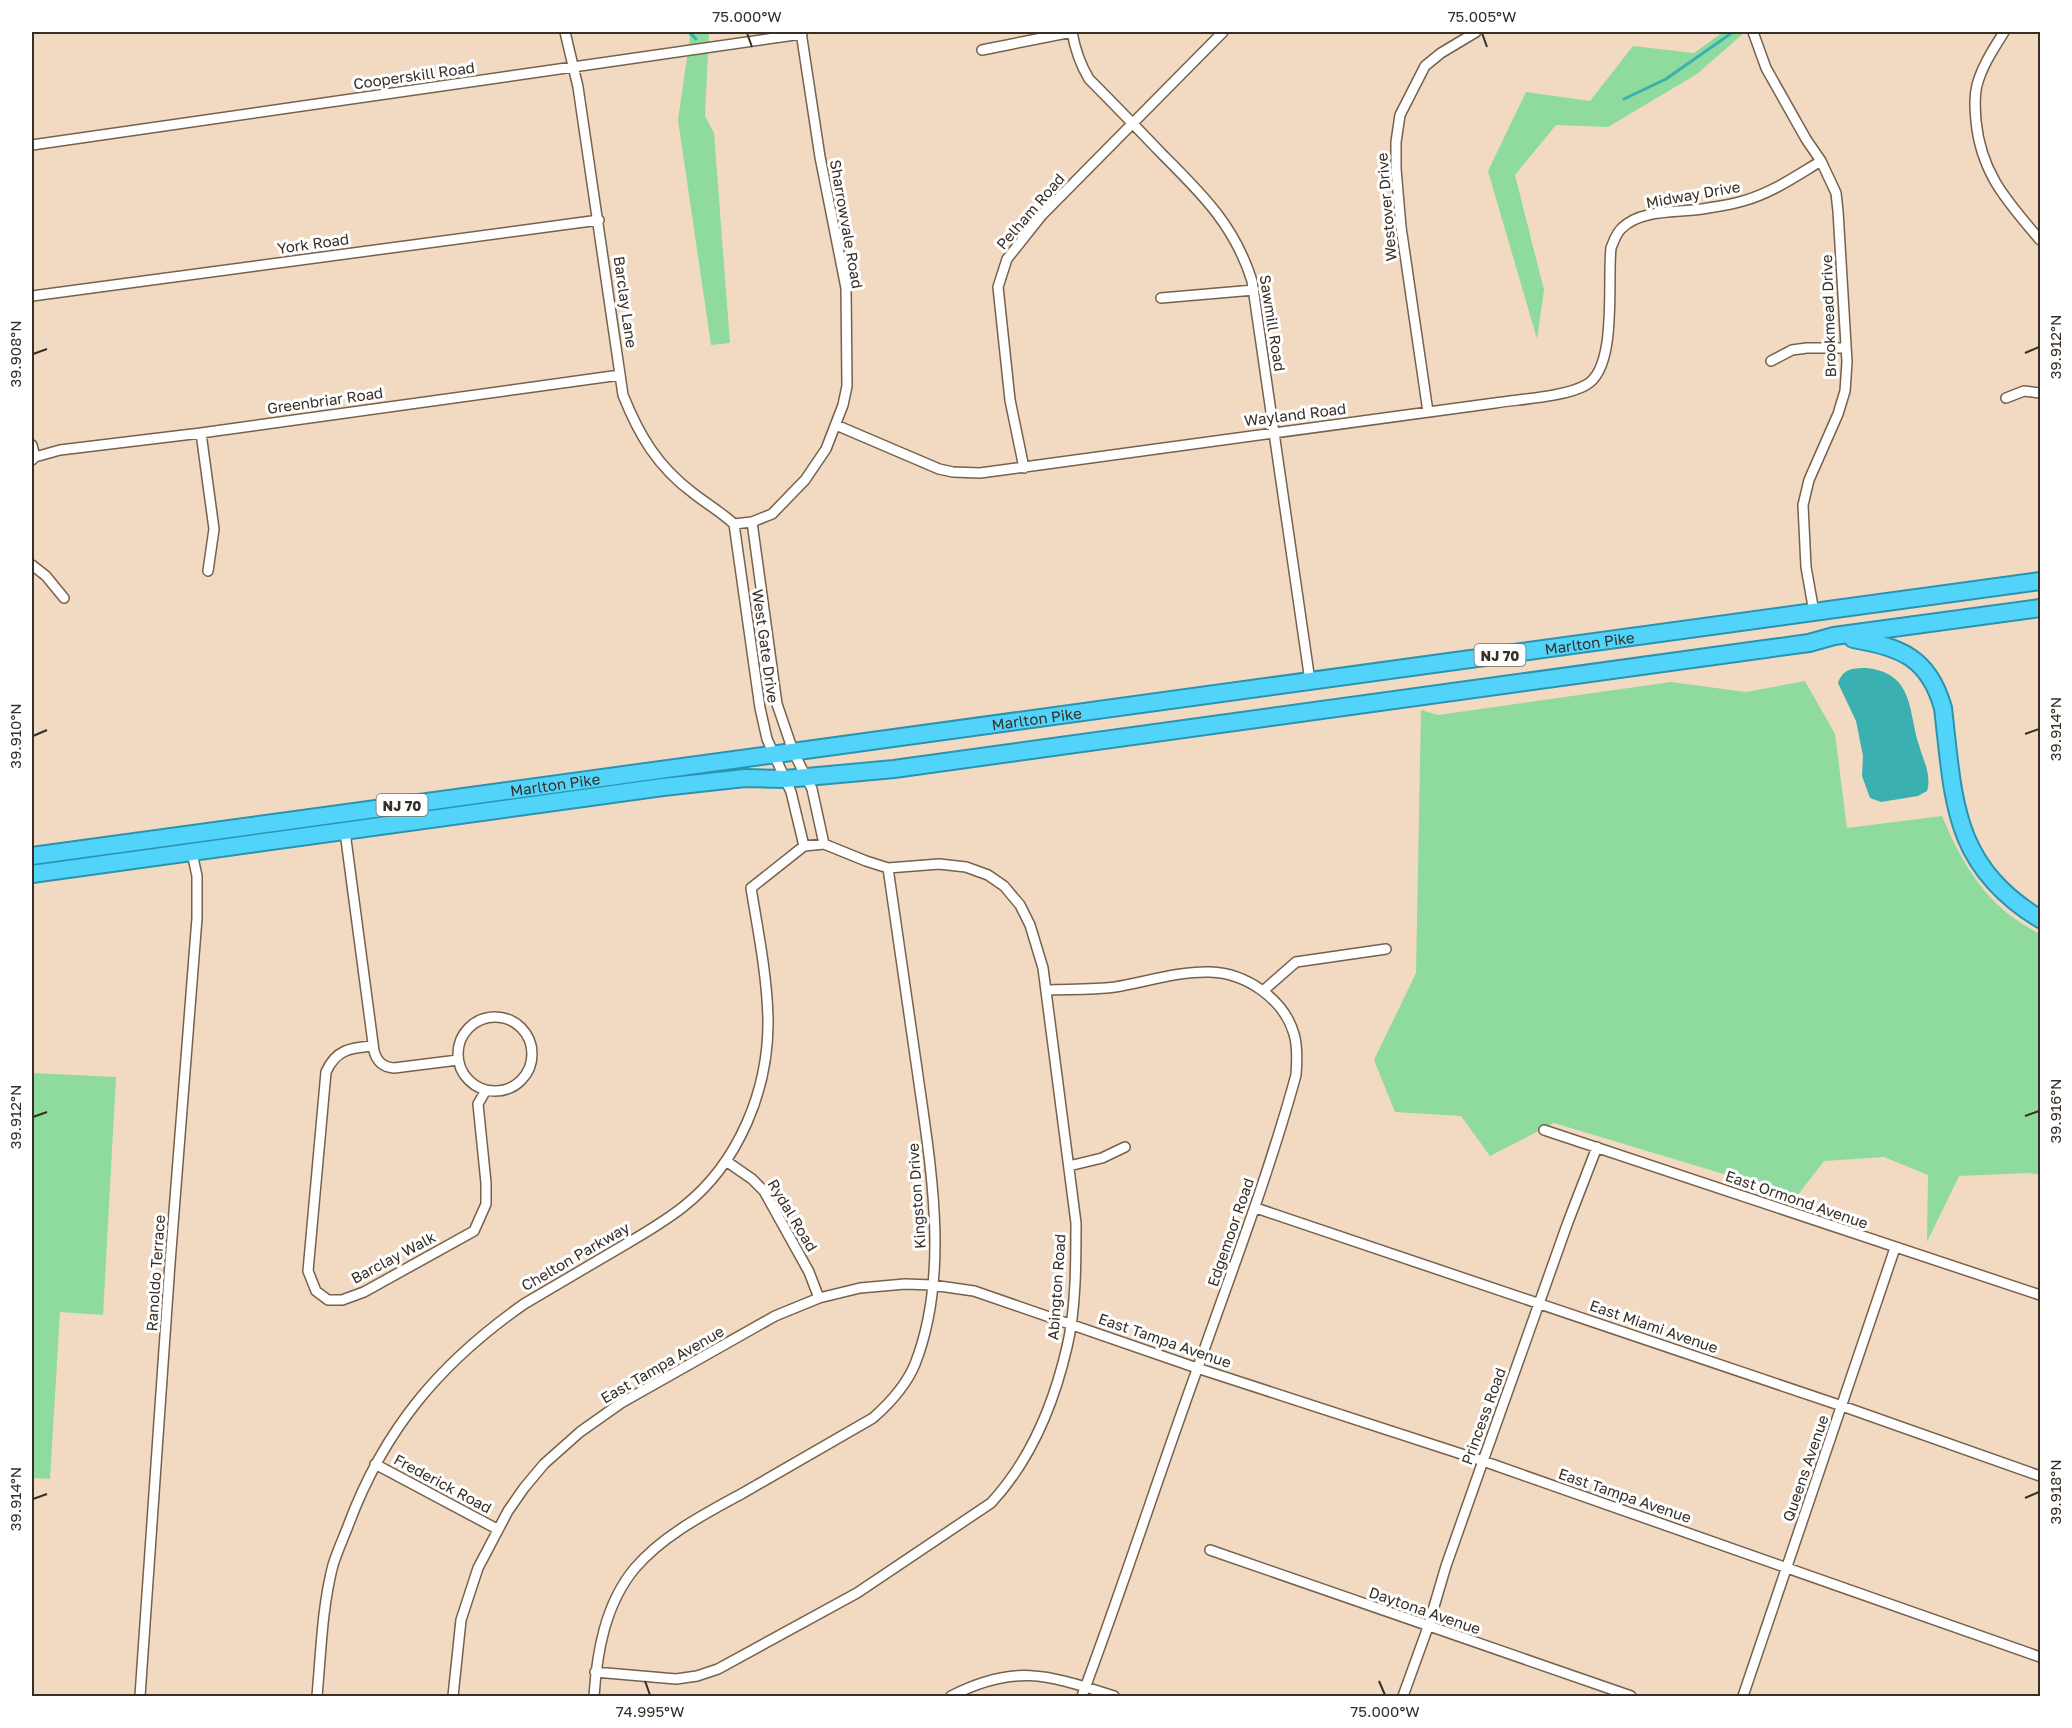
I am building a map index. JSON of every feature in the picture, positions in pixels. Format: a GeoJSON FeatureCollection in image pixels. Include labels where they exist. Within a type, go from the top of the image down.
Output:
{"type":"FeatureCollection","features":[{"type":"Feature","properties":{"kind":"highway","name":"Marlton Pike"},"geometry":{"type":"LineString","coordinates":[[32,856],[158,838],[779,767],[1310,681],[2040,581]]}},
{"type":"Feature","properties":{"kind":"highway","name":"Marlton Pike"},"geometry":{"type":"LineString","coordinates":[[32,874],[663,787],[745,778],[779,767],[800,764],[894,769],[1809,643],[1834,636],[2040,608]]}},
{"type":"Feature","properties":{"kind":"highway"},"geometry":{"type":"LineString","coordinates":[[1834,636],[1873,642],[1900,650],[1916,661],[1927,674],[1939,695],[1942,708],[1954,799],[1963,832],[1989,877],[2014,902],[2040,919]]}},
{"type":"Feature","properties":{"kind":"highway"},"geometry":{"type":"LineString","coordinates":[[32,867],[144,852],[155,846],[158,838]]}},
{"type":"Feature","properties":{"kind":"street","name":"Barclay Lane"},"geometry":{"type":"LineString","coordinates":[[565,32],[599,220],[623,395],[636,428],[652,454],[692,492],[723,513],[744,523]]}},
{"type":"Feature","properties":{"kind":"street","name":"Sawmill Road"},"geometry":{"type":"LineString","coordinates":[[1072,32],[1081,65],[1089,79],[1206,198],[1224,222],[1246,260],[1254,290],[1310,681]]}},
{"type":"Feature","properties":{"kind":"street"},"geometry":{"type":"LineString","coordinates":[[982,50],[1072,32]]}},
{"type":"Feature","properties":{"kind":"street","name":"Pelham Road"},"geometry":{"type":"LineString","coordinates":[[1024,468],[1010,400],[998,287],[1001,272],[1017,245],[1042,215],[1223,32]]}},
{"type":"Feature","properties":{"kind":"street","name":"Westover Drive"},"geometry":{"type":"LineString","coordinates":[[1428,412],[1401,227],[1396,142],[1400,115],[1425,66],[1441,52],[1476,32]]}},
{"type":"Feature","properties":{"kind":"street","name":"Brookmead Drive"},"geometry":{"type":"LineString","coordinates":[[1753,32],[1766,68],[1821,161],[1836,194],[1837,202],[1846,348],[1845,391],[1838,414],[1809,480],[1803,505],[1806,567],[1814,612]]}},
{"type":"Feature","properties":{"kind":"street"},"geometry":{"type":"LineString","coordinates":[[2004,32],[1983,69],[1977,86],[1975,106],[1977,129],[1982,155],[1990,175],[2040,240]]}},
{"type":"Feature","properties":{"kind":"street","name":"Cooperskill Road"},"geometry":{"type":"LineString","coordinates":[[32,145],[802,33]]}},
{"type":"Feature","properties":{"kind":"street","name":"Sharrowvale Road"},"geometry":{"type":"LineString","coordinates":[[744,523],[772,514],[794,494],[826,449],[843,405],[847,386],[846,288],[820,157],[802,33]]}},
{"type":"Feature","properties":{"kind":"street","name":"Midway Drive"},"geometry":{"type":"LineString","coordinates":[[1633,221],[1662,213],[1742,202],[1767,193],[1821,161]]}},
{"type":"Feature","properties":{"kind":"street","name":"York Road"},"geometry":{"type":"LineString","coordinates":[[32,296],[599,220]]}},
{"type":"Feature","properties":{"kind":"street","name":"Wayland Road"},"geometry":{"type":"LineString","coordinates":[[836,425],[939,469],[980,473],[1571,391],[1587,385],[1597,376],[1603,363],[1608,344],[1611,248],[1623,226],[1633,221]]}},
{"type":"Feature","properties":{"kind":"street"},"geometry":{"type":"LineString","coordinates":[[1161,298],[1254,290]]}},
{"type":"Feature","properties":{"kind":"street"},"geometry":{"type":"LineString","coordinates":[[1771,361],[1792,350],[1846,348]]}},
{"type":"Feature","properties":{"kind":"street","name":"Greenbriar Road"},"geometry":{"type":"LineString","coordinates":[[33,459],[60,450],[201,433],[620,375]]}},
{"type":"Feature","properties":{"kind":"street"},"geometry":{"type":"LineString","coordinates":[[2006,398],[2024,391],[2040,393]]}},
{"type":"Feature","properties":{"kind":"street"},"geometry":{"type":"LineString","coordinates":[[201,433],[214,529],[208,571]]}},
{"type":"Feature","properties":{"kind":"street"},"geometry":{"type":"LineString","coordinates":[[32,445],[33,459]]}},
{"type":"Feature","properties":{"kind":"street","name":"West Gate Drive"},"geometry":{"type":"LineString","coordinates":[[744,523],[777,704],[800,764]]}},
{"type":"Feature","properties":{"kind":"street","name":"West Gate Drive"},"geometry":{"type":"LineString","coordinates":[[744,523],[760,708],[767,740],[779,767]]}},
{"type":"Feature","properties":{"kind":"street"},"geometry":{"type":"LineString","coordinates":[[32,565],[46,576],[64,598]]}},
{"type":"Feature","properties":{"kind":"street"},"geometry":{"type":"LineString","coordinates":[[800,764],[812,789],[819,844]]}},
{"type":"Feature","properties":{"kind":"street"},"geometry":{"type":"LineString","coordinates":[[779,767],[791,792],[804,846],[819,844],[888,868]]}},
{"type":"Feature","properties":{"kind":"street"},"geometry":{"type":"LineString","coordinates":[[345,831],[377,1059],[390,1068],[458,1060]]}},
{"type":"Feature","properties":{"kind":"street","name":"Chelton Parkway"},"geometry":{"type":"LineString","coordinates":[[317,1696],[327,1594],[333,1564],[359,1496],[375,1464],[413,1406],[436,1379],[479,1337],[524,1304],[655,1227],[682,1208],[711,1180],[726,1161],[757,1097],[767,1045],[766,987],[751,888],[804,846]]}},
{"type":"Feature","properties":{"kind":"street","name":"Ranoldo Terrace"},"geometry":{"type":"LineString","coordinates":[[140,1696],[169,1275],[197,918],[197,876],[192,853]]}},
{"type":"Feature","properties":{"kind":"street","name":"Abington Road"},"geometry":{"type":"LineString","coordinates":[[595,1672],[676,1679],[697,1676],[718,1669],[857,1593],[991,1503],[1005,1488],[1027,1454],[1050,1404],[1067,1346],[1071,1323],[1076,1223],[1043,968],[1030,926],[1020,905],[1004,886],[966,867],[939,864],[888,868]]}},
{"type":"Feature","properties":{"kind":"street","name":"Kingston Drive"},"geometry":{"type":"LineString","coordinates":[[594,1696],[595,1672],[602,1636],[611,1610],[634,1569],[683,1527],[873,1418],[890,1403],[904,1385],[915,1365],[928,1317],[936,1248],[933,1180],[888,868]]}},
{"type":"Feature","properties":{"kind":"street"},"geometry":{"type":"LineString","coordinates":[[1263,991],[1296,962],[1386,949]]}},
{"type":"Feature","properties":{"kind":"street","name":"Edgemoor Road"},"geometry":{"type":"LineString","coordinates":[[1046,990],[1114,987],[1169,976],[1210,972],[1235,976],[1272,998],[1286,1016],[1294,1034],[1297,1056],[1296,1075],[1256,1208],[1197,1368],[1084,1692]]}},
{"type":"Feature","properties":{"kind":"street"},"geometry":{"type":"LineString","coordinates":[[501,1018],[515,1023],[528,1037],[532,1052],[530,1066],[525,1075],[519,1083],[506,1089],[486,1090],[468,1079],[458,1060],[462,1038],[470,1027],[482,1019],[501,1018]]}},
{"type":"Feature","properties":{"kind":"street","name":"Barclay Walk"},"geometry":{"type":"LineString","coordinates":[[374,1046],[350,1048],[343,1051],[333,1060],[326,1072],[308,1271],[316,1291],[328,1300],[342,1300],[364,1292],[474,1232],[486,1204],[478,1104],[486,1090]]}},
{"type":"Feature","properties":{"kind":"street","name":"East Ormond Avenue"},"geometry":{"type":"LineString","coordinates":[[1544,1130],[2040,1295]]}},
{"type":"Feature","properties":{"kind":"street"},"geometry":{"type":"LineString","coordinates":[[1069,1166],[1102,1158],[1125,1147]]}},
{"type":"Feature","properties":{"kind":"street","name":"Princess Road"},"geometry":{"type":"LineString","coordinates":[[1403,1696],[1483,1461],[1597,1147]]}},
{"type":"Feature","properties":{"kind":"street","name":"Rydal Road"},"geometry":{"type":"LineString","coordinates":[[726,1161],[752,1179],[764,1191],[809,1272],[819,1298]]}},
{"type":"Feature","properties":{"kind":"street","name":"East Miami Avenue"},"geometry":{"type":"LineString","coordinates":[[1256,1208],[1842,1406],[2040,1476]]}},
{"type":"Feature","properties":{"kind":"street","name":"Queens Avenue"},"geometry":{"type":"LineString","coordinates":[[1743,1696],[1895,1248]]}},
{"type":"Feature","properties":{"kind":"street","name":"East Tampa Avenue"},"geometry":{"type":"LineString","coordinates":[[453,1696],[461,1620],[478,1568],[497,1529],[524,1488],[544,1464],[580,1432],[621,1403],[775,1316],[819,1298],[860,1288],[905,1284],[974,1291],[1197,1368],[1483,1461],[2040,1657]]}},
{"type":"Feature","properties":{"kind":"street","name":"Frederick Road"},"geometry":{"type":"LineString","coordinates":[[375,1464],[497,1529]]}},
{"type":"Feature","properties":{"kind":"street","name":"Daytona Avenue"},"geometry":{"type":"LineString","coordinates":[[1210,1550],[1630,1696]]}},
{"type":"Feature","properties":{"kind":"street"},"geometry":{"type":"LineString","coordinates":[[951,1696],[976,1684],[1005,1676],[1049,1677],[1084,1692],[1114,1696]]}},
{"type":"Feature","properties":{"kind":"green space"},"geometry":{"type":"Polygon","coordinates":[[[687,32],[709,32],[705,116],[714,133],[730,343],[711,345],[678,120],[690,37],[687,32]]]}},
{"type":"Feature","properties":{"kind":"green space"},"geometry":{"type":"Polygon","coordinates":[[[1723,32],[1745,32],[1697,74],[1608,127],[1556,125],[1515,175],[1544,290],[1537,339],[1488,171],[1526,92],[1590,101],[1633,46],[1694,53],[1723,32]]]}},
{"type":"Feature","properties":{"kind":"green space"},"geometry":{"type":"Polygon","coordinates":[[[1805,681],[1835,734],[1847,828],[1942,816],[1959,853],[1980,885],[2006,912],[2040,934],[2040,1175],[2029,1173],[1959,1176],[1927,1242],[1928,1175],[1884,1157],[1824,1161],[1797,1196],[1554,1123],[1490,1156],[1461,1116],[1395,1112],[1374,1060],[1416,973],[1421,710],[1438,715],[1671,682],[1746,692],[1805,681]]]}},
{"type":"Feature","properties":{"kind":"green space"},"geometry":{"type":"Polygon","coordinates":[[[32,1073],[116,1077],[103,1315],[60,1312],[50,1479],[32,1478],[32,1073]]]}},
{"type":"Feature","properties":{"kind":"water"},"geometry":{"type":"Polygon","coordinates":[[[1866,668],[1882,671],[1893,677],[1901,685],[1906,695],[1928,779],[1927,791],[1918,796],[1881,802],[1870,798],[1862,776],[1863,756],[1856,721],[1838,683],[1849,670],[1866,668]]]}},
{"type":"Feature","properties":{"kind":"waterway"},"geometry":{"type":"LineString","coordinates":[[689,32],[696,39]]}},
{"type":"Feature","properties":{"kind":"waterway"},"geometry":{"type":"LineString","coordinates":[[1624,99],[1666,79],[1733,32]]}}]}
